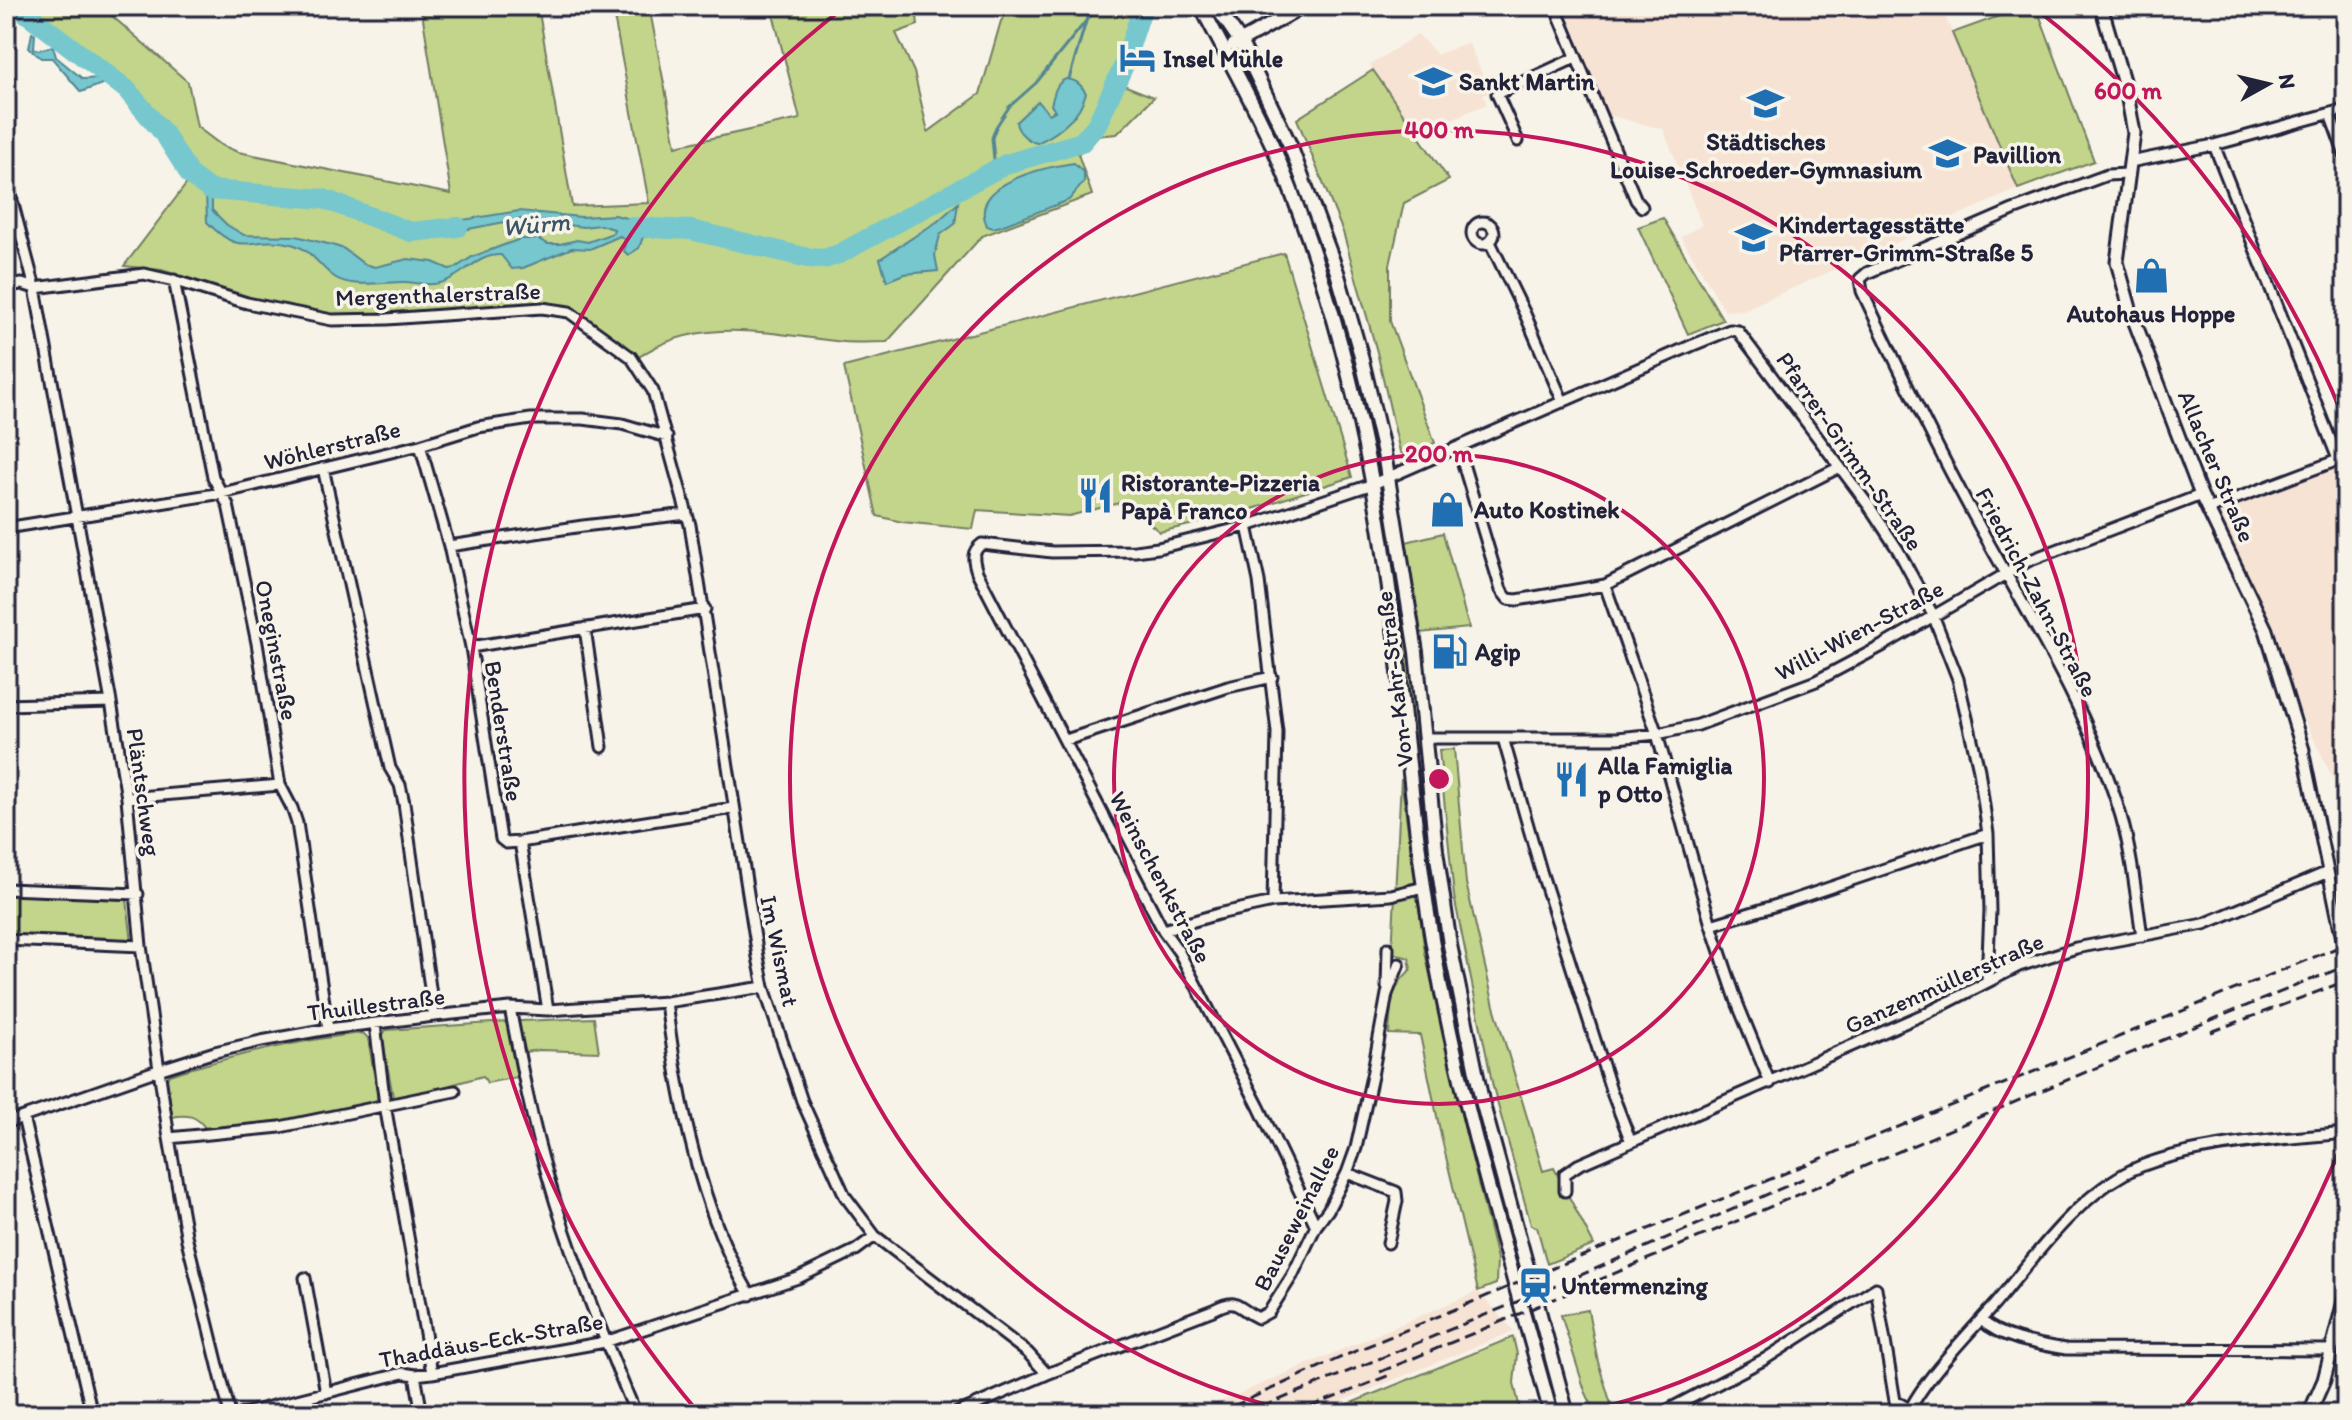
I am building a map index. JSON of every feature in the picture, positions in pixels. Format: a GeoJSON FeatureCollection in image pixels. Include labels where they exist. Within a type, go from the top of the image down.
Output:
{"type":"FeatureCollection","features":[{"type":"Feature","properties":{"kind":"main road","name":"Von-Kahr-Straße"},"geometry":{"type":"LineString","coordinates":[[1201,6],[1267,135],[1305,230],[1353,390],[1373,484],[1395,635],[1424,887],[1437,969],[1467,1104],[1551,1414]]}},
{"type":"Feature","properties":{"kind":"main road","name":"Von-Kahr-Straße"},"geometry":{"type":"LineString","coordinates":[[1216,6],[1240,41],[1290,145],[1337,272],[1360,352],[1389,477],[1416,652],[1436,850],[1450,945],[1482,1101],[1567,1414]]}},
{"type":"Feature","properties":{"kind":"main road"},"geometry":{"type":"LineString","coordinates":[[1224,50],[1304,6]]}},
{"type":"Feature","properties":{"kind":"street"},"geometry":{"type":"LineString","coordinates":[[1555,6],[1631,188],[1642,207]]}},
{"type":"Feature","properties":{"kind":"street","name":"Allacher Straße"},"geometry":{"type":"LineString","coordinates":[[2101,6],[2132,114],[2134,133],[2117,262],[2131,312],[2201,495],[2266,630],[2289,698],[2303,750],[2342,939]]}},
{"type":"Feature","properties":{"kind":"street"},"geometry":{"type":"LineString","coordinates":[[1518,141],[1497,94],[1575,58]]}},
{"type":"Feature","properties":{"kind":"street"},"geometry":{"type":"LineString","coordinates":[[2129,168],[2346,109]]}},
{"type":"Feature","properties":{"kind":"street"},"geometry":{"type":"LineString","coordinates":[[2330,114],[2346,158]]}},
{"type":"Feature","properties":{"kind":"street"},"geometry":{"type":"LineString","coordinates":[[2208,509],[2342,458],[2214,145]]}},
{"type":"Feature","properties":{"kind":"street","name":"Friedrich-Zahn-Straße"},"geometry":{"type":"LineString","coordinates":[[2129,168],[2013,210],[1867,273],[1860,279],[1862,291],[1901,373],[2068,686],[2108,778],[2131,863],[2142,936]]}},
{"type":"Feature","properties":{"kind":"street","name":"Pläntschweg"},"geometry":{"type":"LineString","coordinates":[[6,178],[35,288],[111,702],[127,798],[141,946],[158,1070],[187,1240],[230,1414]]}},
{"type":"Feature","properties":{"kind":"street"},"geometry":{"type":"LineString","coordinates":[[1273,902],[1277,732],[1259,581],[1247,526],[1373,484],[1563,402],[1490,242]]}},
{"type":"Feature","properties":{"kind":"street","name":"Mergenthalerstraße"},"geometry":{"type":"LineString","coordinates":[[6,286],[22,284],[35,288],[144,274],[247,303],[332,320],[542,308],[569,312],[631,357],[653,391],[667,437]]}},
{"type":"Feature","properties":{"kind":"street","name":"Oneginstraße"},"geometry":{"type":"LineString","coordinates":[[174,280],[213,477],[228,505],[257,643],[280,785],[297,823],[328,1029]]}},
{"type":"Feature","properties":{"kind":"street","name":"Pfarrer-Grimm-Straße"},"geometry":{"type":"LineString","coordinates":[[1563,402],[1730,330],[1738,331],[1840,467],[1892,540],[1933,615],[1958,679],[1979,770],[1988,834],[1990,911],[1987,980]]}},
{"type":"Feature","properties":{"kind":"street","name":"Wöhlerstraße"},"geometry":{"type":"LineString","coordinates":[[6,528],[222,493],[420,445],[478,427],[531,419],[583,419],[622,424],[667,437]]}},
{"type":"Feature","properties":{"kind":"street","name":"Im Wismat"},"geometry":{"type":"LineString","coordinates":[[667,437],[687,514],[705,609],[733,808],[764,987],[802,1101],[845,1196],[875,1236],[1028,1353],[1047,1374]]}},
{"type":"Feature","properties":{"kind":"street","name":"Benderstraße"},"geometry":{"type":"LineString","coordinates":[[420,445],[449,546],[471,647],[501,839],[506,843],[520,842]]}},
{"type":"Feature","properties":{"kind":"street"},"geometry":{"type":"LineString","coordinates":[[1458,447],[1501,590],[1508,599],[1517,600],[1605,585],[1840,467]]}},
{"type":"Feature","properties":{"kind":"street"},"geometry":{"type":"LineString","coordinates":[[323,468],[390,768],[400,785],[404,803],[434,1016]]}},
{"type":"Feature","properties":{"kind":"street","name":"Willi-Wien-Straße"},"geometry":{"type":"LineString","coordinates":[[1424,738],[1617,738],[1657,734],[1740,711],[1816,681],[2028,561],[2201,495]]}},
{"type":"Feature","properties":{"kind":"street"},"geometry":{"type":"LineString","coordinates":[[449,546],[687,514]]}},
{"type":"Feature","properties":{"kind":"street","name":"Weinschenkstraße"},"geometry":{"type":"LineString","coordinates":[[1247,526],[1135,551],[1052,552],[982,544],[976,548],[973,558],[977,572],[1163,930],[1179,952],[1253,1095],[1316,1226]]}},
{"type":"Feature","properties":{"kind":"street"},"geometry":{"type":"LineString","coordinates":[[1605,585],[1657,734],[1711,925],[1738,1005],[1770,1083]]}},
{"type":"Feature","properties":{"kind":"street"},"geometry":{"type":"LineString","coordinates":[[471,647],[705,609]]}},
{"type":"Feature","properties":{"kind":"street"},"geometry":{"type":"LineString","coordinates":[[585,628],[602,747]]}},
{"type":"Feature","properties":{"kind":"street"},"geometry":{"type":"LineString","coordinates":[[1066,740],[1228,687],[1272,677]]}},
{"type":"Feature","properties":{"kind":"street"},"geometry":{"type":"LineString","coordinates":[[6,705],[111,702]]}},
{"type":"Feature","properties":{"kind":"street"},"geometry":{"type":"LineString","coordinates":[[1503,738],[1550,901],[1631,1142]]}},
{"type":"Feature","properties":{"kind":"street"},"geometry":{"type":"LineString","coordinates":[[127,798],[280,785]]}},
{"type":"Feature","properties":{"kind":"street"},"geometry":{"type":"LineString","coordinates":[[548,1010],[520,842],[733,808]]}},
{"type":"Feature","properties":{"kind":"street"},"geometry":{"type":"LineString","coordinates":[[1711,925],[1988,834]]}},
{"type":"Feature","properties":{"kind":"street","name":"Ganzenmüllerstraße"},"geometry":{"type":"LineString","coordinates":[[1565,1191],[1565,1174],[1578,1165],[1929,1012],[1987,980],[2049,956],[2204,924],[2328,872]]}},
{"type":"Feature","properties":{"kind":"street"},"geometry":{"type":"LineString","coordinates":[[1163,930],[1273,902],[1391,895],[1424,887]]}},
{"type":"Feature","properties":{"kind":"street"},"geometry":{"type":"LineString","coordinates":[[6,889],[138,894]]}},
{"type":"Feature","properties":{"kind":"street"},"geometry":{"type":"LineString","coordinates":[[6,940],[141,946]]}},
{"type":"Feature","properties":{"kind":"street","name":"Bauseweinallee"},"geometry":{"type":"LineString","coordinates":[[955,1414],[1227,1302],[1238,1303],[1253,1316],[1263,1316],[1269,1312],[1328,1210],[1356,1148],[1387,994],[1388,948]]}},
{"type":"Feature","properties":{"kind":"street","name":"Bauseweinallee"},"geometry":{"type":"LineString","coordinates":[[1387,994],[1399,964]]}},
{"type":"Feature","properties":{"kind":"street","name":"Thuillestraße"},"geometry":{"type":"LineString","coordinates":[[6,1123],[215,1052],[328,1029],[510,1008],[548,1010],[666,1002],[764,987]]}},
{"type":"Feature","properties":{"kind":"street"},"geometry":{"type":"LineString","coordinates":[[666,1002],[674,1065],[699,1167],[730,1256],[750,1295]]}},
{"type":"Feature","properties":{"kind":"street"},"geometry":{"type":"LineString","coordinates":[[510,1008],[525,1088],[547,1175],[605,1342],[636,1414]]}},
{"type":"Feature","properties":{"kind":"street"},"geometry":{"type":"LineString","coordinates":[[375,1024],[385,1105],[432,1373]]}},
{"type":"Feature","properties":{"kind":"street"},"geometry":{"type":"LineString","coordinates":[[169,1138],[280,1127],[455,1091]]}},
{"type":"Feature","properties":{"kind":"street"},"geometry":{"type":"LineString","coordinates":[[23,1117],[92,1414]]}},
{"type":"Feature","properties":{"kind":"street"},"geometry":{"type":"LineString","coordinates":[[1660,1414],[1765,1359],[1876,1288],[1895,1401],[1908,1412],[1981,1320],[2078,1209],[2123,1174],[2152,1162],[2191,1152],[2346,1133]]}},
{"type":"Feature","properties":{"kind":"street"},"geometry":{"type":"LineString","coordinates":[[1347,1173],[1396,1192],[1388,1243]]}},
{"type":"Feature","properties":{"kind":"street","name":"Thaddäus-Eck-Straße"},"geometry":{"type":"LineString","coordinates":[[242,1414],[403,1373],[432,1373],[605,1342],[798,1278],[856,1250],[875,1236]]}},
{"type":"Feature","properties":{"kind":"street"},"geometry":{"type":"LineString","coordinates":[[305,1278],[326,1393]]}},
{"type":"Feature","properties":{"kind":"street"},"geometry":{"type":"LineString","coordinates":[[2309,1414],[2324,1380],[2346,1293]]}},
{"type":"Feature","properties":{"kind":"street"},"geometry":{"type":"LineString","coordinates":[[1981,1320],[1991,1329],[2037,1344],[2066,1349],[2332,1350]]}},
{"type":"Feature","properties":{"kind":"street"},"geometry":{"type":"LineString","coordinates":[[415,1375],[422,1414]]}},
{"type":"Feature","properties":{"kind":"shaded area"},"geometry":{"type":"Polygon","coordinates":[[[1564,6],[1941,6],[2018,189],[1743,310],[1725,311],[1681,237],[1702,225],[1663,129],[1608,115],[1564,6]]]}},
{"type":"Feature","properties":{"kind":"shaded area","name":"Sankt Martin"},"geometry":{"type":"Polygon","coordinates":[[[1418,34],[1437,55],[1468,42],[1490,92],[1483,95],[1487,104],[1417,134],[1370,65],[1418,34]]]}},
{"type":"Feature","properties":{"kind":"shaded area"},"geometry":{"type":"Polygon","coordinates":[[[2346,450],[2346,806],[2203,508],[2346,450]]]}},
{"type":"Feature","properties":{"kind":"shaded area"},"geometry":{"type":"Polygon","coordinates":[[[1478,1291],[1514,1331],[1310,1414],[1192,1414],[1478,1291]]]}},
{"type":"Feature","properties":{"kind":"green space"},"geometry":{"type":"Polygon","coordinates":[[[15,6],[110,6],[112,16],[188,82],[197,127],[221,145],[238,152],[451,194],[421,6],[538,6],[572,206],[649,203],[612,6],[649,6],[676,146],[800,119],[771,6],[923,6],[917,16],[918,25],[896,33],[914,72],[928,132],[980,94],[1001,21],[1012,6],[1147,6],[1121,84],[1154,97],[1117,134],[1094,136],[1078,154],[1092,195],[982,236],[887,342],[844,342],[765,332],[712,332],[662,344],[639,357],[594,324],[570,311],[543,303],[326,316],[266,303],[162,270],[124,266],[191,178],[166,139],[124,87],[15,6]]]}},
{"type":"Feature","properties":{"kind":"green space"},"geometry":{"type":"Polygon","coordinates":[[[2027,6],[2036,6],[2094,161],[2018,189],[1952,33],[2027,6]]]}},
{"type":"Feature","properties":{"kind":"green space"},"geometry":{"type":"Polygon","coordinates":[[[1244,69],[1286,162],[1321,255],[1363,399],[1372,450],[1301,207],[1238,73],[1244,69]]]}},
{"type":"Feature","properties":{"kind":"green space"},"geometry":{"type":"Polygon","coordinates":[[[1373,70],[1449,180],[1404,203],[1390,265],[1390,321],[1435,443],[1405,455],[1400,452],[1377,352],[1343,232],[1297,119],[1373,70]]]}},
{"type":"Feature","properties":{"kind":"green space"},"geometry":{"type":"Polygon","coordinates":[[[1663,218],[1723,320],[1688,334],[1638,227],[1663,218]]]}},
{"type":"Feature","properties":{"kind":"green space"},"geometry":{"type":"Polygon","coordinates":[[[1284,253],[1352,477],[1237,514],[1160,532],[1123,502],[1069,516],[977,510],[973,529],[902,522],[877,516],[844,367],[1284,253]]]}},
{"type":"Feature","properties":{"kind":"green space"},"geometry":{"type":"Polygon","coordinates":[[[1443,533],[1469,628],[1420,633],[1406,542],[1443,533]]]}},
{"type":"Feature","properties":{"kind":"green space"},"geometry":{"type":"Polygon","coordinates":[[[1399,621],[1411,668],[1417,754],[1412,754],[1399,621]]]}},
{"type":"Feature","properties":{"kind":"green space"},"geometry":{"type":"Polygon","coordinates":[[[1454,749],[1466,883],[1494,1006],[1543,1171],[1554,1168],[1594,1245],[1547,1264],[1537,1227],[1531,1225],[1493,1087],[1454,896],[1439,750],[1454,749]]]}},
{"type":"Feature","properties":{"kind":"green space"},"geometry":{"type":"Polygon","coordinates":[[[1417,762],[1438,926],[1486,1146],[1483,1147],[1445,985],[1413,763],[1417,762]]]}},
{"type":"Feature","properties":{"kind":"green space"},"geometry":{"type":"Polygon","coordinates":[[[1401,779],[1425,952],[1497,1259],[1496,1284],[1478,1291],[1420,1035],[1389,1034],[1392,990],[1411,969],[1409,958],[1392,953],[1401,779]]]}},
{"type":"Feature","properties":{"kind":"green space"},"geometry":{"type":"Polygon","coordinates":[[[6,894],[127,900],[132,943],[63,936],[6,935],[6,894]]]}},
{"type":"Feature","properties":{"kind":"green space"},"geometry":{"type":"Polygon","coordinates":[[[594,1018],[599,1052],[524,1052],[520,1021],[594,1018]]]}},
{"type":"Feature","properties":{"kind":"green space"},"geometry":{"type":"Polygon","coordinates":[[[507,1022],[517,1077],[487,1083],[483,1076],[400,1099],[393,1097],[382,1036],[386,1030],[507,1022]]]}},
{"type":"Feature","properties":{"kind":"green space"},"geometry":{"type":"Polygon","coordinates":[[[363,1033],[368,1038],[378,1098],[375,1101],[291,1119],[227,1128],[206,1129],[191,1117],[172,1117],[169,1075],[264,1050],[363,1033]]]}},
{"type":"Feature","properties":{"kind":"green space"},"geometry":{"type":"Polygon","coordinates":[[[1588,1310],[1598,1362],[1614,1414],[1596,1414],[1585,1391],[1561,1315],[1588,1310]]]}},
{"type":"Feature","properties":{"kind":"green space"},"geometry":{"type":"Polygon","coordinates":[[[1513,1337],[1517,1354],[1514,1383],[1521,1414],[1324,1414],[1513,1337]]]}},
{"type":"Feature","properties":{"kind":"water"},"geometry":{"type":"Polygon","coordinates":[[[32,33],[35,35],[34,48],[38,50],[53,46],[56,57],[83,79],[103,78],[108,82],[81,92],[52,58],[41,58],[29,48],[32,33]]]}},
{"type":"Feature","properties":{"kind":"water"},"geometry":{"type":"Polygon","coordinates":[[[1066,79],[1078,83],[1086,93],[1083,102],[1067,123],[1053,134],[1037,143],[1030,140],[1021,133],[1016,122],[1038,101],[1049,114],[1055,111],[1051,105],[1054,93],[1059,83],[1066,79]]]}},
{"type":"Feature","properties":{"kind":"water"},"geometry":{"type":"Polygon","coordinates":[[[1074,163],[1084,173],[1084,182],[1069,200],[1001,226],[987,226],[984,211],[988,199],[998,188],[1029,173],[1074,163]]]}},
{"type":"Feature","properties":{"kind":"water"},"geometry":{"type":"Polygon","coordinates":[[[206,192],[212,193],[212,210],[227,225],[244,235],[296,236],[344,249],[364,264],[375,267],[408,259],[433,262],[449,269],[520,239],[538,239],[548,244],[577,240],[588,242],[613,233],[614,229],[600,225],[583,227],[520,219],[432,236],[431,225],[519,211],[581,217],[615,215],[657,221],[655,235],[643,237],[639,248],[628,255],[624,251],[625,240],[620,236],[590,249],[572,248],[523,268],[512,269],[501,255],[483,259],[443,282],[359,284],[336,278],[296,245],[274,241],[246,244],[230,240],[207,222],[206,192]]]}},
{"type":"Feature","properties":{"kind":"water"},"geometry":{"type":"Polygon","coordinates":[[[958,203],[955,224],[940,235],[935,255],[938,271],[904,274],[887,281],[880,259],[938,221],[958,203]]]}},
{"type":"Feature","properties":{"kind":"waterway","name":"Würm"},"geometry":{"type":"LineString","coordinates":[[17,6],[126,89],[165,135],[190,175],[210,190],[324,199],[411,232],[458,227]]}},
{"type":"Feature","properties":{"kind":"waterway","name":"Würm"},"geometry":{"type":"LineString","coordinates":[[995,170],[992,138],[996,127],[1009,107],[1036,83],[1098,6]]}},
{"type":"Feature","properties":{"kind":"waterway","name":"Würm"},"geometry":{"type":"LineString","coordinates":[[1128,52],[1143,6]]}},
{"type":"Feature","properties":{"kind":"waterway"},"geometry":{"type":"LineString","coordinates":[[1069,79],[1087,18]]}},
{"type":"Feature","properties":{"kind":"waterway","name":"Würm"},"geometry":{"type":"LineString","coordinates":[[631,227],[691,230],[808,258],[824,259],[839,254],[1006,164],[1082,142],[1097,124],[1125,63]]}},
{"type":"Feature","properties":{"kind":"tunnel"},"geometry":{"type":"LineString","coordinates":[[2342,939],[2346,954]]}},
{"type":"Feature","properties":{"kind":"railway"},"geometry":{"type":"LineString","coordinates":[[1216,1414],[1553,1268],[2346,944]]}},
{"type":"Feature","properties":{"kind":"railway"},"geometry":{"type":"LineString","coordinates":[[1380,1372],[2103,1065],[2346,966]]}},
{"type":"Feature","properties":{"kind":"railway"},"geometry":{"type":"LineString","coordinates":[[2211,1032],[2346,981]]}},
{"type":"Feature","properties":{"kind":"railway"},"geometry":{"type":"LineString","coordinates":[[1245,1414],[1558,1285],[1805,1178]]}},
{"type":"Feature","properties":{"kind":"railway"},"geometry":{"type":"LineString","coordinates":[[1293,1414],[1392,1374]]}},
{"type":"Feature","properties":{"kind":"place","name":"Insel Mühle"},"geometry":{"type":"Point","coordinates":[1137,58]}},
{"type":"Feature","properties":{"kind":"place","name":"Sankt Martin"},"geometry":{"type":"Point","coordinates":[1433,81]}},
{"type":"Feature","properties":{"kind":"place","name":"Städtisches Louise-Schroeder-Gymnasium"},"geometry":{"type":"Point","coordinates":[1766,104]}},
{"type":"Feature","properties":{"kind":"place","name":"Pavillion"},"geometry":{"type":"Point","coordinates":[1947,154]}},
{"type":"Feature","properties":{"kind":"place","name":"Kindertagesstätte Pfarrer-Grimm-Straße 5"},"geometry":{"type":"Point","coordinates":[1753,238]}},
{"type":"Feature","properties":{"kind":"place","name":"Autohaus Hoppe"},"geometry":{"type":"Point","coordinates":[2151,276]}},
{"type":"Feature","properties":{"kind":"place","name":"Ristorante-Pizzeria Papà Franco"},"geometry":{"type":"Point","coordinates":[1095,496]}},
{"type":"Feature","properties":{"kind":"place","name":"Auto Kostinek"},"geometry":{"type":"Point","coordinates":[1448,509]}},
{"type":"Feature","properties":{"kind":"place","name":"Agip"},"geometry":{"type":"Point","coordinates":[1449,651]}},
{"type":"Feature","properties":{"kind":"place","name":"Alla Famiglia p Otto"},"geometry":{"type":"Point","coordinates":[1572,779]}},
{"type":"Feature","properties":{"kind":"place","name":"Untermenzing"},"geometry":{"type":"Point","coordinates":[1535,1285]}}]}
